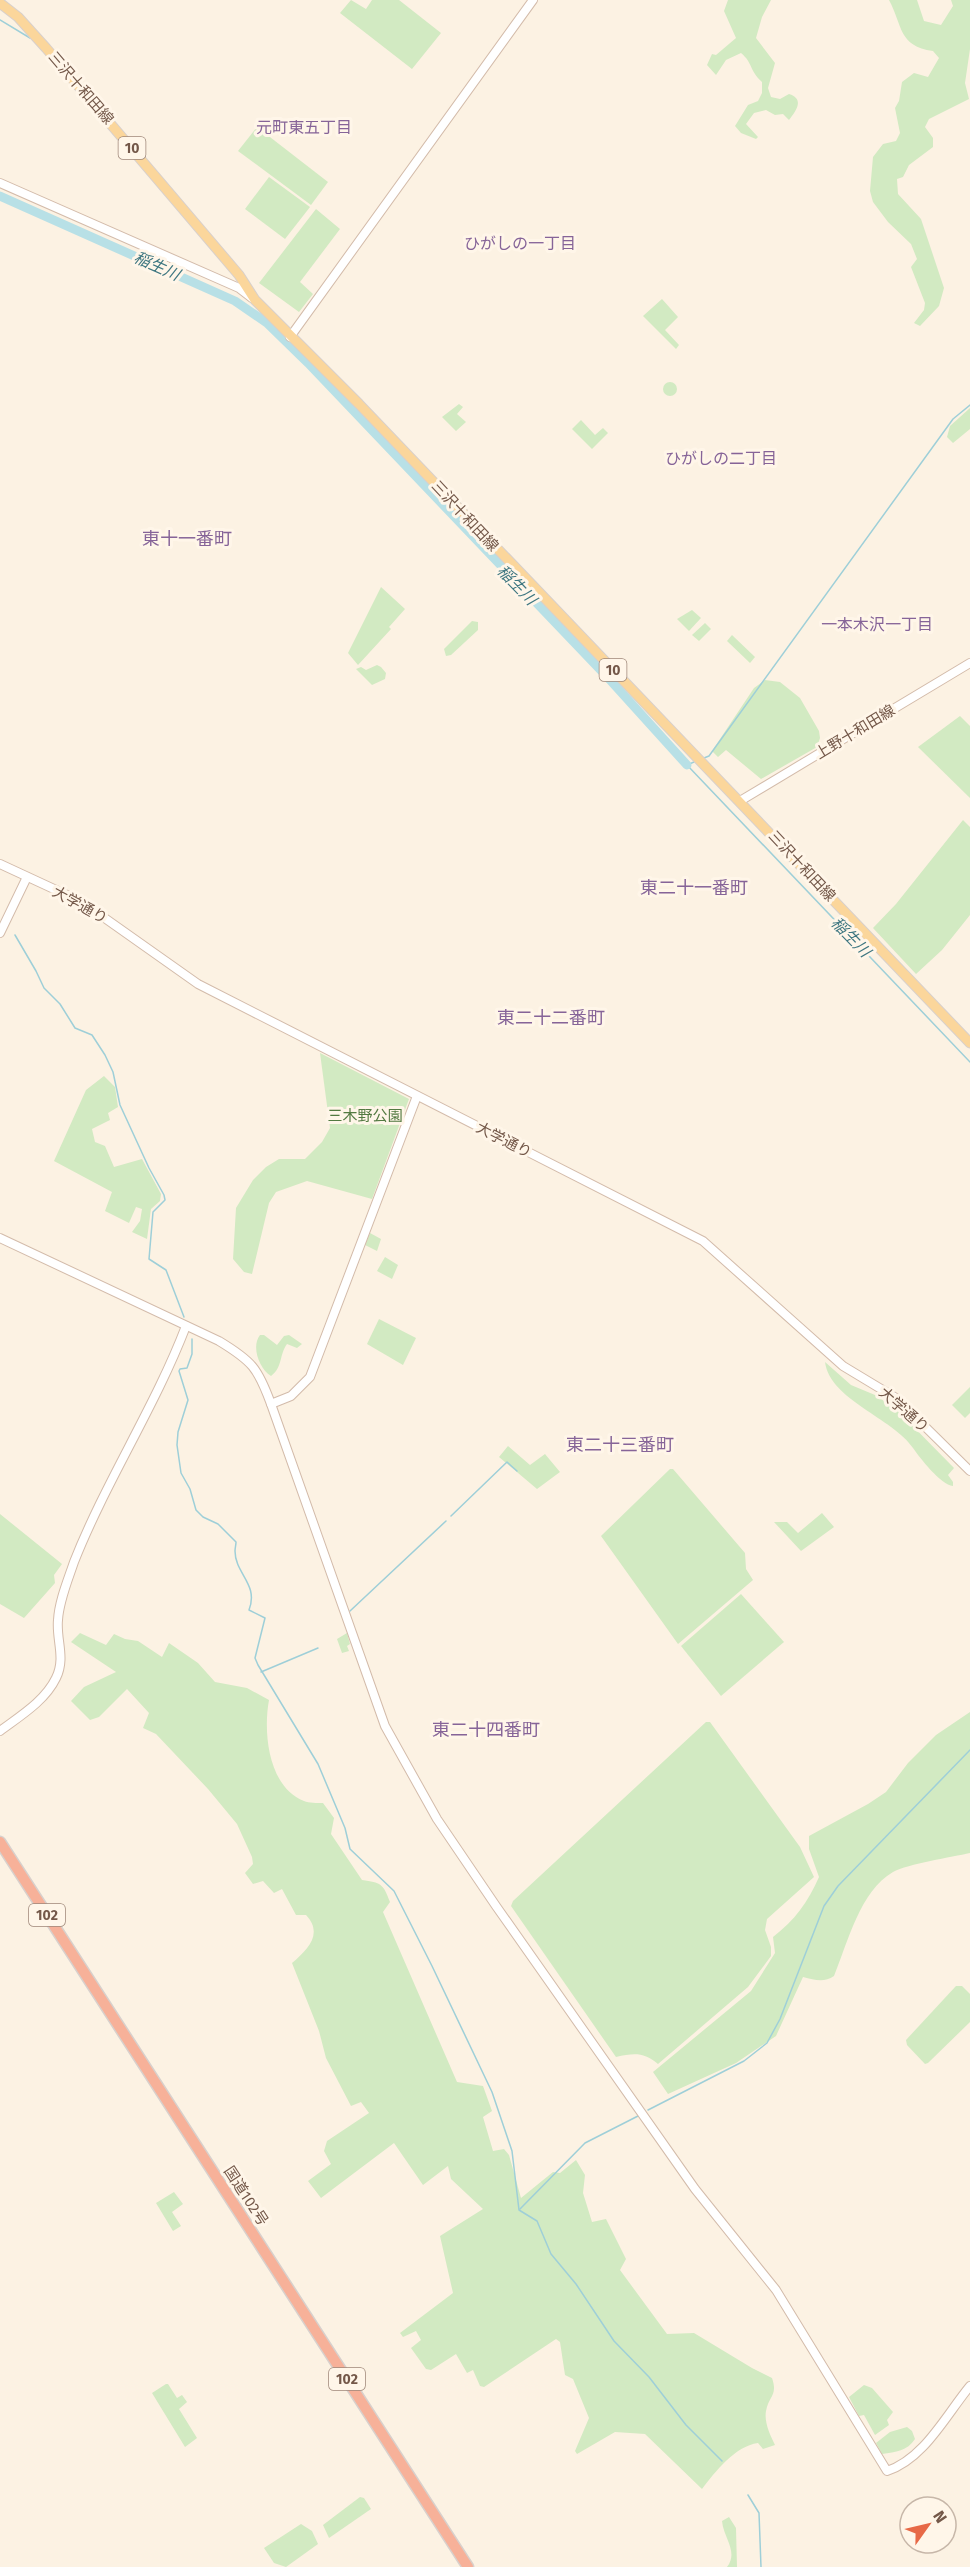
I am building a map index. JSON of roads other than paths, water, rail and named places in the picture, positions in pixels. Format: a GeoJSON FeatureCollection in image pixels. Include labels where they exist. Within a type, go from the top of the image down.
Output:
{"type":"FeatureCollection","features":[{"type":"Feature","properties":{"kind":"highway","name":"国道102号"},"geometry":{"type":"LineString","coordinates":[[0,1842],[468,2567]]}},
{"type":"Feature","properties":{"kind":"main road","name":"三沢十和田線"},"geometry":{"type":"LineString","coordinates":[[0,3],[18,17],[46,48],[239,274],[255,300],[359,404],[970,1042]]}},
{"type":"Feature","properties":{"kind":"street"},"geometry":{"type":"LineString","coordinates":[[290,337],[533,0]]}},
{"type":"Feature","properties":{"kind":"street","name":"10"},"geometry":{"type":"LineString","coordinates":[[0,183],[239,288],[255,300]]}},
{"type":"Feature","properties":{"kind":"street","name":"上野十和田線"},"geometry":{"type":"LineString","coordinates":[[740,801],[970,663]]}},
{"type":"Feature","properties":{"kind":"street","name":"大学通り"},"geometry":{"type":"LineString","coordinates":[[0,864],[82,902],[198,984],[703,1242],[843,1366],[896,1398],[970,1471]]}},
{"type":"Feature","properties":{"kind":"street"},"geometry":{"type":"LineString","coordinates":[[0,933],[27,877]]}},
{"type":"Feature","properties":{"kind":"street"},"geometry":{"type":"LineString","coordinates":[[271,1404],[291,1396],[310,1377],[417,1096]]}},
{"type":"Feature","properties":{"kind":"street"},"geometry":{"type":"LineString","coordinates":[[0,1239],[219,1341],[251,1363],[260,1376],[271,1404],[385,1726],[437,1819],[502,1916],[695,2189],[776,2290],[876,2457],[887,2470],[902,2465],[919,2450],[970,2386]]}},
{"type":"Feature","properties":{"kind":"street"},"geometry":{"type":"LineString","coordinates":[[0,1731],[41,1698],[58,1675],[62,1658],[58,1630],[59,1612],[74,1564],[172,1362],[186,1326]]}},
{"type":"Feature","properties":{"kind":"waterway"},"geometry":{"type":"LineString","coordinates":[[0,20],[30,38]]}},
{"type":"Feature","properties":{"kind":"waterway","name":"稲生川"},"geometry":{"type":"LineString","coordinates":[[0,196],[235,301],[267,323],[308,363],[611,681],[687,765]]}},
{"type":"Feature","properties":{"kind":"waterway"},"geometry":{"type":"LineString","coordinates":[[704,758],[709,756],[953,419],[970,405]]}},
{"type":"Feature","properties":{"kind":"waterway","name":"稲生川"},"geometry":{"type":"LineString","coordinates":[[694,762],[687,765],[970,1062]]}},
{"type":"Feature","properties":{"kind":"waterway"},"geometry":{"type":"LineString","coordinates":[[15,935],[44,988],[60,1004],[75,1028],[92,1035],[113,1072],[120,1105],[165,1200],[153,1212],[149,1259],[166,1270],[184,1317]]}},
{"type":"Feature","properties":{"kind":"waterway"},"geometry":{"type":"LineString","coordinates":[[192,1339],[192,1354],[187,1368],[179,1371],[188,1400],[178,1432],[177,1445],[181,1473],[190,1489],[196,1510],[203,1517],[218,1524],[236,1542],[236,1559],[251,1593],[249,1610],[265,1618],[255,1658],[258,1665],[318,1764],[345,1828],[350,1849],[394,1891],[432,1966],[492,2092],[512,2151],[519,2210],[537,2221],[551,2254],[576,2284],[614,2341],[649,2377],[686,2425],[722,2461]]}},
{"type":"Feature","properties":{"kind":"waterway"},"geometry":{"type":"LineString","coordinates":[[451,1516],[507,1462],[517,1471]]}},
{"type":"Feature","properties":{"kind":"waterway"},"geometry":{"type":"LineString","coordinates":[[350,1611],[446,1521]]}},
{"type":"Feature","properties":{"kind":"waterway"},"geometry":{"type":"LineString","coordinates":[[261,1672],[318,1648]]}},
{"type":"Feature","properties":{"kind":"waterway"},"geometry":{"type":"LineString","coordinates":[[648,2110],[744,2061],[767,2043],[780,2019],[824,1906],[838,1886],[970,1750]]}},
{"type":"Feature","properties":{"kind":"waterway"},"geometry":{"type":"LineString","coordinates":[[520,2209],[585,2143],[638,2116]]}},
{"type":"Feature","properties":{"kind":"waterway"},"geometry":{"type":"LineString","coordinates":[[748,2495],[759,2513],[761,2567]]}},
{"type":"Feature","properties":{"kind":"district","name":"元町東五丁目"},"geometry":{"type":"Point","coordinates":[304,127]}},
{"type":"Feature","properties":{"kind":"district","name":"ひがしの一丁目"},"geometry":{"type":"Point","coordinates":[520,243]}},
{"type":"Feature","properties":{"kind":"district","name":"ひがしの二丁目"},"geometry":{"type":"Point","coordinates":[721,458]}},
{"type":"Feature","properties":{"kind":"district","name":"東十一番町"},"geometry":{"type":"Point","coordinates":[187,539]}},
{"type":"Feature","properties":{"kind":"district","name":"一本木沢一丁目"},"geometry":{"type":"Point","coordinates":[877,624]}},
{"type":"Feature","properties":{"kind":"district","name":"東二十一番町"},"geometry":{"type":"Point","coordinates":[694,888]}},
{"type":"Feature","properties":{"kind":"district","name":"東二十二番町"},"geometry":{"type":"Point","coordinates":[551,1018]}},
{"type":"Feature","properties":{"kind":"district","name":"東二十三番町"},"geometry":{"type":"Point","coordinates":[620,1445]}},
{"type":"Feature","properties":{"kind":"district","name":"東二十四番町"},"geometry":{"type":"Point","coordinates":[486,1730]}},
{"type":"Feature","properties":{"kind":"park label","name":"三木野公園"},"geometry":{"type":"Point","coordinates":[365,1116]}}]}
